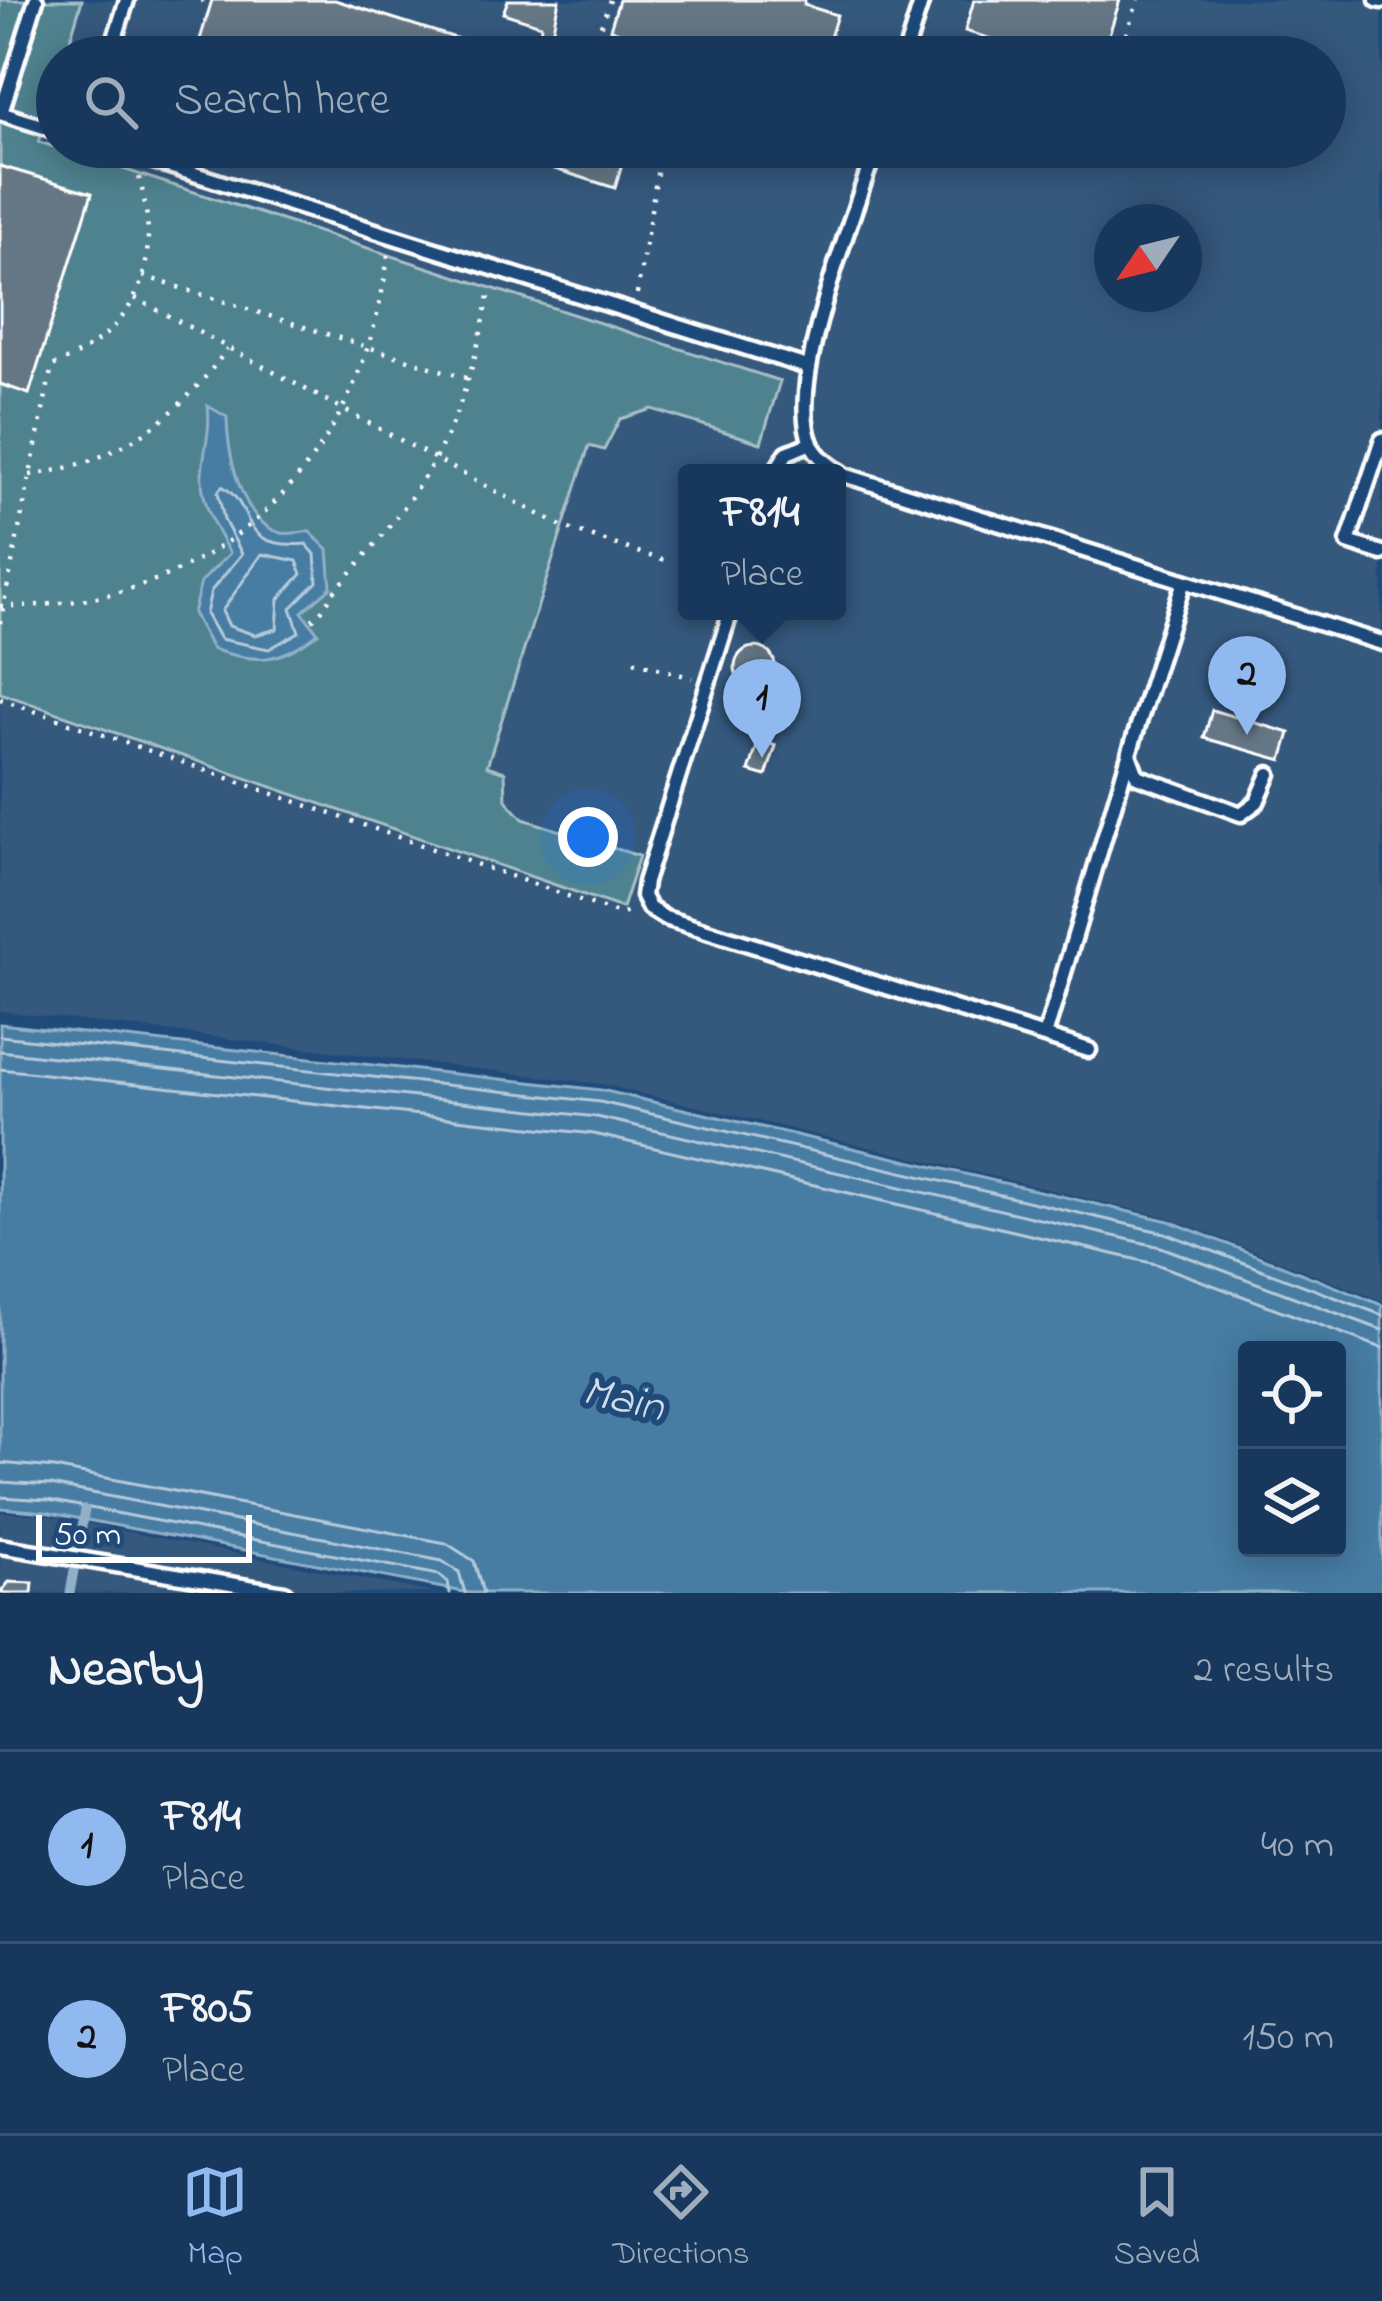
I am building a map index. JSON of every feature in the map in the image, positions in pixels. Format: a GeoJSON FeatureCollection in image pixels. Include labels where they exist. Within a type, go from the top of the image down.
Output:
{"type":"FeatureCollection","features":[{"type":"Feature","properties":{"kind":"lane"},"geometry":{"type":"LineString","coordinates":[[36,0],[0,113],[36,124]]}},
{"type":"Feature","properties":{"kind":"lane"},"geometry":{"type":"LineString","coordinates":[[116,36],[127,0]]}},
{"type":"Feature","properties":{"kind":"lane"},"geometry":{"type":"LineString","coordinates":[[911,36],[922,0]]}},
{"type":"Feature","properties":{"kind":"lane"},"geometry":{"type":"LineString","coordinates":[[176,168],[808,367]]}},
{"type":"Feature","properties":{"kind":"lane"},"geometry":{"type":"LineString","coordinates":[[833,464],[811,443],[802,396],[870,168]]}},
{"type":"Feature","properties":{"kind":"lane"},"geometry":{"type":"LineString","coordinates":[[1382,440],[1348,542],[1382,553]]}},
{"type":"Feature","properties":{"kind":"lane"},"geometry":{"type":"LineString","coordinates":[[780,464],[787,453],[811,443]]}},
{"type":"Feature","properties":{"kind":"lane"},"geometry":{"type":"LineString","coordinates":[[846,476],[1382,643]]}},
{"type":"Feature","properties":{"kind":"lane"},"geometry":{"type":"LineString","coordinates":[[1046,1036],[1184,581]]}},
{"type":"Feature","properties":{"kind":"lane"},"geometry":{"type":"LineString","coordinates":[[728,620],[645,882],[643,896],[649,908],[721,936],[1089,1050]]}},
{"type":"Feature","properties":{"kind":"lane"},"geometry":{"type":"LineString","coordinates":[[1129,754],[1137,776],[1241,814],[1257,802],[1269,774]]}},
{"type":"Feature","properties":{"kind":"lane"},"geometry":{"type":"LineString","coordinates":[[0,1546],[285,1593]]}},
{"type":"Feature","properties":{"kind":"path"},"geometry":{"type":"LineString","coordinates":[[201,0],[210,7]]}},
{"type":"Feature","properties":{"kind":"path"},"geometry":{"type":"LineString","coordinates":[[597,36],[610,0]]}},
{"type":"Feature","properties":{"kind":"path"},"geometry":{"type":"LineString","coordinates":[[1125,36],[1138,0]]}},
{"type":"Feature","properties":{"kind":"path"},"geometry":{"type":"LineString","coordinates":[[0,623],[52,366],[104,338],[135,298],[143,277],[150,230],[135,168]]}},
{"type":"Feature","properties":{"kind":"path"},"geometry":{"type":"LineString","coordinates":[[634,312],[658,168]]}},
{"type":"Feature","properties":{"kind":"path"},"geometry":{"type":"LineString","coordinates":[[2,606],[57,606],[114,595],[179,571],[259,517],[306,470],[345,410],[370,347],[390,236]]}},
{"type":"Feature","properties":{"kind":"path"},"geometry":{"type":"LineString","coordinates":[[312,620],[328,608],[336,588],[396,523],[437,459],[469,380],[495,268]]}},
{"type":"Feature","properties":{"kind":"path"},"geometry":{"type":"LineString","coordinates":[[143,277],[469,380]]}},
{"type":"Feature","properties":{"kind":"path"},"geometry":{"type":"LineString","coordinates":[[135,298],[563,526],[664,561]]}},
{"type":"Feature","properties":{"kind":"path"},"geometry":{"type":"LineString","coordinates":[[30,475],[99,460],[135,442],[181,406],[227,349]]}},
{"type":"Feature","properties":{"kind":"path"},"geometry":{"type":"LineString","coordinates":[[634,661],[709,684]]}},
{"type":"Feature","properties":{"kind":"path"},"geometry":{"type":"LineString","coordinates":[[0,699],[620,914],[649,908]]}},
{"type":"Feature","properties":{"kind":"shaded area"},"geometry":{"type":"Polygon","coordinates":[[[0,0],[1382,0],[1382,1301],[1169,1218],[601,1084],[0,1011],[0,0]]]}},
{"type":"Feature","properties":{"kind":"shaded area"},"geometry":{"type":"Polygon","coordinates":[[[0,1512],[44,1515],[434,1593],[0,1593],[0,1512]]]}},
{"type":"Feature","properties":{"kind":"green space"},"geometry":{"type":"Polygon","coordinates":[[[0,0],[82,0],[71,36],[36,36],[36,168],[120,168],[780,381],[761,443],[652,409],[620,419],[604,450],[589,446],[487,766],[505,772],[506,800],[523,819],[639,856],[622,908],[0,693],[0,385],[29,393],[92,194],[0,166],[0,0]]]}},
{"type":"Feature","properties":{"kind":"water"},"geometry":{"type":"Polygon","coordinates":[[[208,406],[227,417],[233,466],[255,515],[281,533],[310,532],[328,550],[331,587],[302,612],[318,633],[280,655],[242,657],[212,649],[193,613],[201,582],[230,553],[204,494],[208,406]]]}},
{"type":"Feature","properties":{"kind":"water","name":"Main"},"geometry":{"type":"Polygon","coordinates":[[[0,1024],[601,1090],[1169,1221],[1382,1305],[1382,1593],[469,1593],[45,1512],[0,1508],[0,1024]]]}},
{"type":"Feature","properties":{"kind":"building"},"geometry":{"type":"Polygon","coordinates":[[[212,0],[335,0],[449,36],[201,36],[212,0]]]}},
{"type":"Feature","properties":{"kind":"building"},"geometry":{"type":"Polygon","coordinates":[[[508,0],[559,0],[551,36],[540,36],[541,25],[503,13],[508,0]]]}},
{"type":"Feature","properties":{"kind":"building"},"geometry":{"type":"Polygon","coordinates":[[[619,0],[805,0],[804,5],[837,15],[830,36],[632,36],[610,29],[619,0]]]}},
{"type":"Feature","properties":{"kind":"building"},"geometry":{"type":"Polygon","coordinates":[[[974,0],[1120,0],[1109,36],[981,36],[965,31],[974,0]]]}},
{"type":"Feature","properties":{"kind":"building"},"geometry":{"type":"Polygon","coordinates":[[[0,166],[92,193],[29,394],[0,384],[0,166]]]}},
{"type":"Feature","properties":{"kind":"building"},"geometry":{"type":"Polygon","coordinates":[[[552,168],[621,168],[615,188],[552,168]]]}},
{"type":"Feature","properties":{"kind":"building"},"geometry":{"type":"Polygon","coordinates":[[[755,647],[769,653],[775,667],[769,681],[755,687],[741,681],[735,667],[741,653],[755,647]]]}},
{"type":"Feature","properties":{"kind":"building"},"geometry":{"type":"Polygon","coordinates":[[[1212,710],[1290,733],[1282,760],[1204,738],[1212,710]]]}},
{"type":"Feature","properties":{"kind":"building"},"geometry":{"type":"Polygon","coordinates":[[[759,740],[776,746],[766,776],[749,771],[759,740]]]}},
{"type":"Feature","properties":{"kind":"building"},"geometry":{"type":"Polygon","coordinates":[[[9,1582],[33,1583],[32,1593],[0,1593],[9,1582]]]}},
{"type":"Feature","properties":{"kind":"waterway"},"geometry":{"type":"LineString","coordinates":[[70,1593],[85,1510]]}},
{"type":"Feature","properties":{"kind":"place","name":"F805"},"geometry":{"type":"Point","coordinates":[1247,735]}},
{"type":"Feature","properties":{"kind":"place","name":"F814"},"geometry":{"type":"Point","coordinates":[762,758]}}]}
